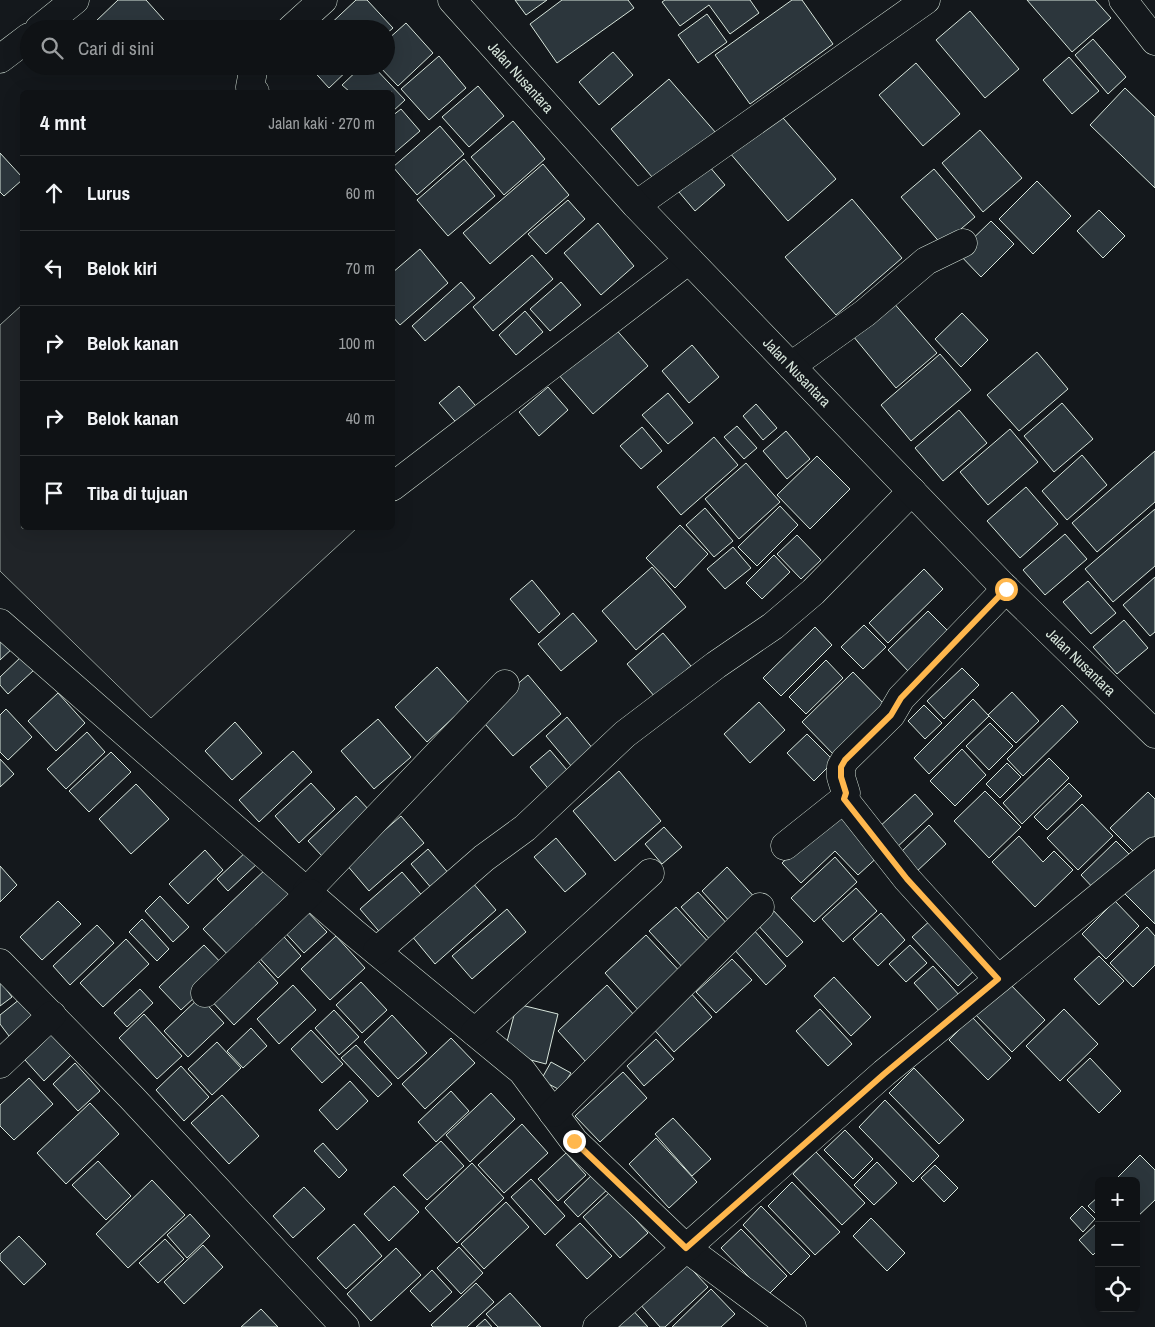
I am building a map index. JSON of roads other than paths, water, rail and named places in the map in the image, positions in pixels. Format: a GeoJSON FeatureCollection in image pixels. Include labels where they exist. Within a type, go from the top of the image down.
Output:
{"type":"FeatureCollection","features":[{"type":"Feature","properties":{"kind":"main road"},"geometry":{"type":"LineString","coordinates":[[50,20],[75,0]]}},
{"type":"Feature","properties":{"kind":"main road"},"geometry":{"type":"LineString","coordinates":[[301,20],[323,0]]}},
{"type":"Feature","properties":{"kind":"main road","name":"Jalan Nusantara"},"geometry":{"type":"LineString","coordinates":[[452,0],[636,205],[1006,589],[1155,734]]}},
{"type":"Feature","properties":{"kind":"main road"},"geometry":{"type":"LineString","coordinates":[[636,205],[926,0]]}},
{"type":"Feature","properties":{"kind":"main road"},"geometry":{"type":"LineString","coordinates":[[1123,0],[1155,41]]}},
{"type":"Feature","properties":{"kind":"main road"},"geometry":{"type":"LineString","coordinates":[[0,59],[20,43]]}},
{"type":"Feature","properties":{"kind":"main road"},"geometry":{"type":"LineString","coordinates":[[252,75],[250,87],[253,90]]}},
{"type":"Feature","properties":{"kind":"main road"},"geometry":{"type":"LineString","coordinates":[[791,366],[864,313],[926,261],[963,243]]}},
{"type":"Feature","properties":{"kind":"main road"},"geometry":{"type":"LineString","coordinates":[[395,485],[689,260]]}},
{"type":"Feature","properties":{"kind":"main road"},"geometry":{"type":"LineString","coordinates":[[377,951],[484,858],[525,828],[625,734],[716,665],[773,626],[806,598],[912,492]]}},
{"type":"Feature","properties":{"kind":"main road"},"geometry":{"type":"LineString","coordinates":[[785,846],[844,799],[846,793],[840,774],[845,760],[891,715],[901,698],[1006,589]]}},
{"type":"Feature","properties":{"kind":"main road"},"geometry":{"type":"LineString","coordinates":[[0,623],[308,892],[522,1071],[574,1141],[686,1248],[792,1327]]}},
{"type":"Feature","properties":{"kind":"main road"},"geometry":{"type":"LineString","coordinates":[[205,993],[308,892],[505,684]]}},
{"type":"Feature","properties":{"kind":"main road"},"geometry":{"type":"LineString","coordinates":[[844,799],[907,879],[998,979]]}},
{"type":"Feature","properties":{"kind":"main road"},"geometry":{"type":"LineString","coordinates":[[597,1327],[884,1074],[1155,851]]}},
{"type":"Feature","properties":{"kind":"main road"},"geometry":{"type":"LineString","coordinates":[[475,1032],[650,873]]}},
{"type":"Feature","properties":{"kind":"main road"},"geometry":{"type":"LineString","coordinates":[[553,1113],[760,907]]}},
{"type":"Feature","properties":{"kind":"main road"},"geometry":{"type":"LineString","coordinates":[[0,963],[132,1098],[345,1327]]}},
{"type":"Feature","properties":{"kind":"main road"},"geometry":{"type":"LineString","coordinates":[[0,1064],[52,1015]]}}]}
